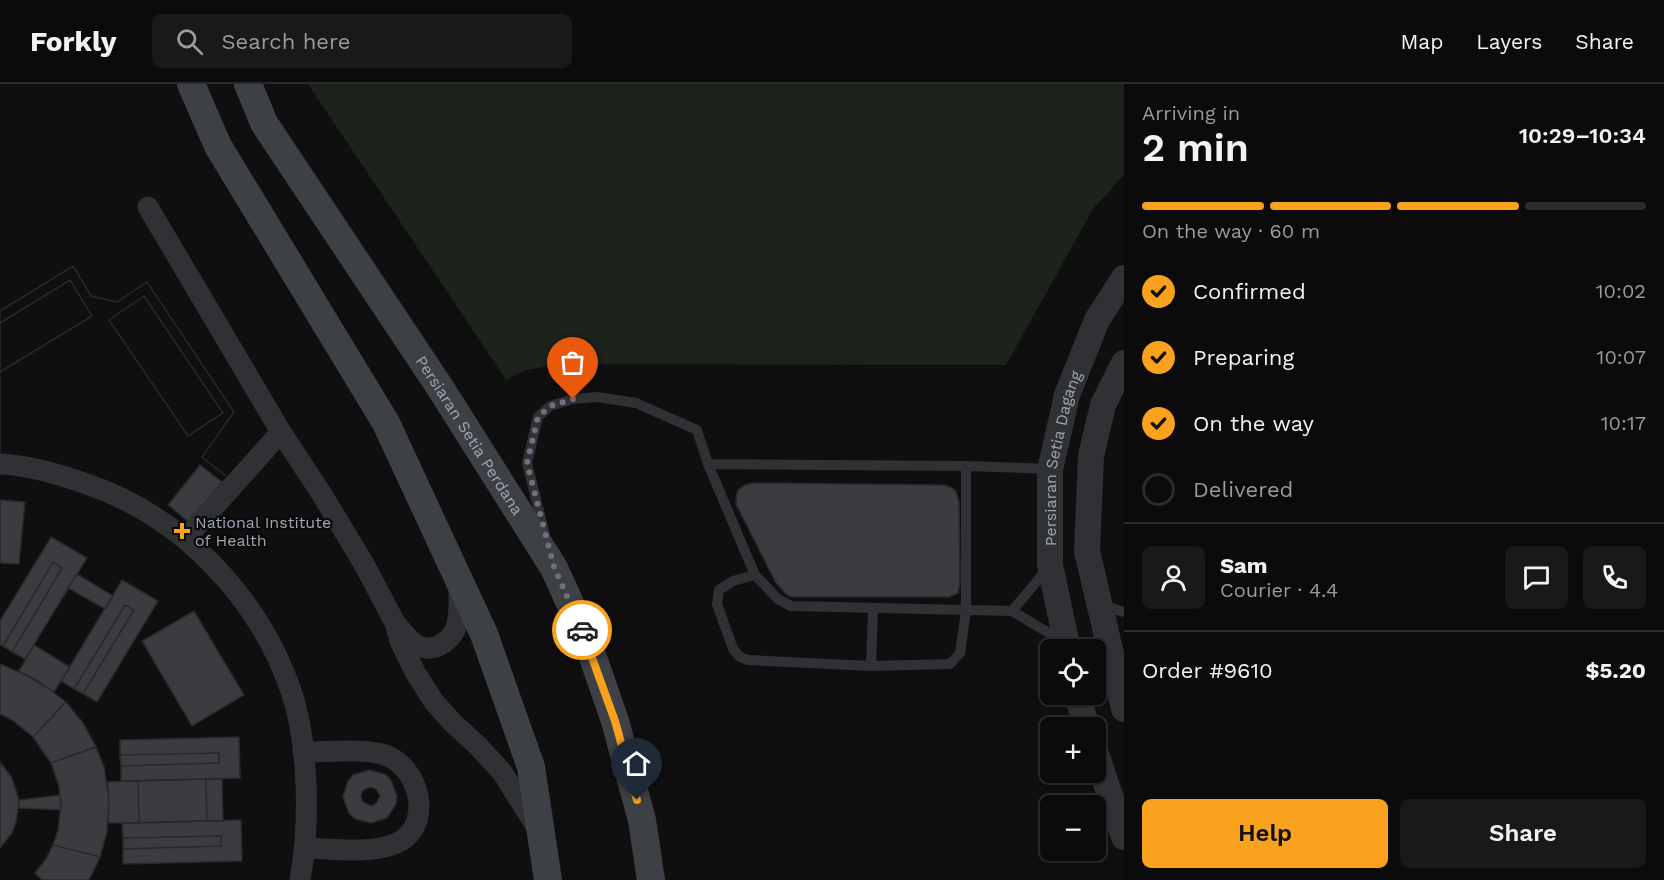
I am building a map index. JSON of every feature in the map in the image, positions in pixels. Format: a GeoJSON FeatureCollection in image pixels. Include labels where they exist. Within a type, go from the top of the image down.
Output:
{"type":"FeatureCollection","features":[{"type":"Feature","properties":{"kind":"main road"},"geometry":{"type":"LineString","coordinates":[[191,84],[218,146],[386,423],[484,634],[531,767],[548,880]]}},
{"type":"Feature","properties":{"kind":"main road","name":"Persiaran Setia Perdana"},"geometry":{"type":"LineString","coordinates":[[248,84],[264,123],[441,389],[554,567],[588,643],[615,721],[642,820],[651,880]]}},
{"type":"Feature","properties":{"kind":"street"},"geometry":{"type":"LineString","coordinates":[[147,207],[281,432],[334,513],[394,623],[415,672],[434,702],[502,772],[541,833]]}},
{"type":"Feature","properties":{"kind":"street","name":"Persiaran Setia Dagang"},"geometry":{"type":"LineString","coordinates":[[1065,639],[1050,566],[1050,470],[1071,385],[1096,320],[1124,278]]}},
{"type":"Feature","properties":{"kind":"street","name":"Persiaran Setia Dagang"},"geometry":{"type":"LineString","coordinates":[[1124,363],[1103,405],[1091,456],[1087,551],[1124,709]]}},
{"type":"Feature","properties":{"kind":"street"},"geometry":{"type":"LineString","coordinates":[[186,538],[281,432]]}},
{"type":"Feature","properties":{"kind":"street"},"geometry":{"type":"LineString","coordinates":[[0,464],[60,475],[113,493],[160,519],[186,538],[212,563],[241,598],[270,642],[291,691],[301,729],[306,799],[306,848],[300,880]]}},
{"type":"Feature","properties":{"kind":"street"},"geometry":{"type":"LineString","coordinates":[[394,623],[411,641],[422,648],[444,643],[453,636],[457,624],[459,581]]}},
{"type":"Feature","properties":{"kind":"street"},"geometry":{"type":"LineString","coordinates":[[303,752],[368,752],[385,755],[400,763],[412,776],[418,792],[419,810],[414,826],[403,840],[389,846],[371,849],[306,848]]}},
{"type":"Feature","properties":{"kind":"street"},"geometry":{"type":"LineString","coordinates":[[1106,783],[1124,837]]}},
{"type":"Feature","properties":{"kind":"lane"},"geometry":{"type":"LineString","coordinates":[[554,567],[527,463],[538,417],[550,406],[573,399],[597,397],[636,403],[697,430],[708,464],[755,575],[778,599],[791,606],[1012,611],[1055,639]]}},
{"type":"Feature","properties":{"kind":"lane"},"geometry":{"type":"LineString","coordinates":[[708,464],[966,466],[1050,470]]}},
{"type":"Feature","properties":{"kind":"lane"},"geometry":{"type":"LineString","coordinates":[[755,575],[733,581],[719,590],[717,604],[733,649],[740,657],[748,660],[871,666],[950,664],[960,653],[966,611],[966,466]]}},
{"type":"Feature","properties":{"kind":"lane"},"geometry":{"type":"LineString","coordinates":[[1012,611],[1050,566]]}},
{"type":"Feature","properties":{"kind":"lane"},"geometry":{"type":"LineString","coordinates":[[1099,605],[1124,612]]}},
{"type":"Feature","properties":{"kind":"lane"},"geometry":{"type":"LineString","coordinates":[[871,666],[873,608]]}},
{"type":"Feature","properties":{"kind":"shaded area"},"geometry":{"type":"Polygon","coordinates":[[[308,84],[1124,84],[1124,175],[1093,209],[1006,365],[562,364],[526,370],[506,380],[308,84]]]}},
{"type":"Feature","properties":{"kind":"building"},"geometry":{"type":"Polygon","coordinates":[[[73,266],[91,296],[117,302],[147,282],[234,412],[202,457],[230,479],[190,529],[139,497],[0,459],[0,372],[92,316],[70,280],[0,323],[0,311],[73,266]],[[144,296],[109,320],[188,436],[223,413],[144,296]],[[200,465],[168,505],[189,522],[222,482],[200,465]]]}},
{"type":"Feature","properties":{"kind":"building"},"geometry":{"type":"Polygon","coordinates":[[[73,266],[91,296],[117,302],[147,282],[234,412],[202,457],[230,479],[190,529],[139,497],[0,459],[0,311],[73,266]]]}},
{"type":"Feature","properties":{"kind":"building"},"geometry":{"type":"Polygon","coordinates":[[[70,280],[92,316],[0,372],[0,323],[70,280]]]}},
{"type":"Feature","properties":{"kind":"building"},"geometry":{"type":"Polygon","coordinates":[[[144,296],[223,413],[188,436],[109,320],[144,296]]]}},
{"type":"Feature","properties":{"kind":"building"},"geometry":{"type":"Polygon","coordinates":[[[753,483],[944,485],[950,487],[956,491],[959,502],[960,583],[958,593],[949,597],[792,597],[787,595],[776,583],[736,504],[738,490],[753,483]]]}},
{"type":"Feature","properties":{"kind":"building"},"geometry":{"type":"Polygon","coordinates":[[[0,500],[25,502],[19,564],[0,563],[0,500]]]}},
{"type":"Feature","properties":{"kind":"building"},"geometry":{"type":"Polygon","coordinates":[[[51,537],[87,558],[25,659],[12,652],[62,568],[53,562],[3,646],[0,645],[0,621],[51,537]]]}},
{"type":"Feature","properties":{"kind":"building"},"geometry":{"type":"Polygon","coordinates":[[[53,562],[62,568],[12,652],[3,646],[53,562]]]}},
{"type":"Feature","properties":{"kind":"building"},"geometry":{"type":"Polygon","coordinates":[[[77,574],[113,596],[105,609],[68,588],[77,574]]]}},
{"type":"Feature","properties":{"kind":"building"},"geometry":{"type":"Polygon","coordinates":[[[122,580],[158,601],[97,702],[83,694],[134,610],[125,605],[74,689],[61,681],[122,580]]]}},
{"type":"Feature","properties":{"kind":"building"},"geometry":{"type":"Polygon","coordinates":[[[125,605],[134,610],[83,694],[74,689],[125,605]]]}},
{"type":"Feature","properties":{"kind":"building"},"geometry":{"type":"Polygon","coordinates":[[[194,611],[244,695],[192,726],[142,641],[194,611]]]}},
{"type":"Feature","properties":{"kind":"building"},"geometry":{"type":"Polygon","coordinates":[[[34,645],[70,667],[54,692],[19,671],[34,645]]]}},
{"type":"Feature","properties":{"kind":"building"},"geometry":{"type":"Polygon","coordinates":[[[0,664],[37,680],[66,702],[33,737],[12,720],[0,714],[0,664]]]}},
{"type":"Feature","properties":{"kind":"building"},"geometry":{"type":"Polygon","coordinates":[[[66,702],[83,723],[96,747],[51,763],[33,737],[66,702]]]}},
{"type":"Feature","properties":{"kind":"building"},"geometry":{"type":"Polygon","coordinates":[[[239,737],[240,778],[121,781],[121,766],[219,763],[219,753],[120,755],[120,740],[239,737]]]}},
{"type":"Feature","properties":{"kind":"building"},"geometry":{"type":"Polygon","coordinates":[[[96,747],[104,767],[109,799],[107,832],[100,857],[53,845],[58,830],[61,803],[59,787],[51,763],[96,747]]]}},
{"type":"Feature","properties":{"kind":"building"},"geometry":{"type":"Polygon","coordinates":[[[219,753],[219,763],[121,766],[120,755],[219,753]]]}},
{"type":"Feature","properties":{"kind":"building"},"geometry":{"type":"Polygon","coordinates":[[[0,762],[12,778],[19,800],[12,833],[0,848],[0,762]]]}},
{"type":"Feature","properties":{"kind":"building"},"geometry":{"type":"Polygon","coordinates":[[[369,770],[385,774],[391,780],[397,796],[396,804],[387,818],[371,823],[355,819],[349,813],[343,797],[348,781],[353,775],[369,770]],[[370,787],[362,791],[363,802],[371,806],[376,804],[380,796],[376,789],[370,787]]]}},
{"type":"Feature","properties":{"kind":"building"},"geometry":{"type":"Polygon","coordinates":[[[206,779],[222,779],[223,821],[207,821],[206,779]]]}},
{"type":"Feature","properties":{"kind":"building"},"geometry":{"type":"Polygon","coordinates":[[[206,779],[207,821],[139,823],[138,781],[206,779]]]}},
{"type":"Feature","properties":{"kind":"building"},"geometry":{"type":"Polygon","coordinates":[[[138,781],[139,823],[108,823],[107,782],[138,781]]]}},
{"type":"Feature","properties":{"kind":"building"},"geometry":{"type":"Polygon","coordinates":[[[60,795],[61,810],[19,808],[19,800],[60,795]]]}},
{"type":"Feature","properties":{"kind":"building"},"geometry":{"type":"Polygon","coordinates":[[[241,820],[242,861],[123,864],[123,849],[221,846],[221,836],[123,838],[122,823],[241,820]]]}},
{"type":"Feature","properties":{"kind":"building"},"geometry":{"type":"Polygon","coordinates":[[[221,836],[221,846],[123,849],[123,838],[221,836]]]}},
{"type":"Feature","properties":{"kind":"building"},"geometry":{"type":"Polygon","coordinates":[[[53,845],[100,857],[89,880],[42,880],[35,873],[53,845]]]}},
{"type":"Feature","properties":{"kind":"way so far"},"geometry":{"type":"LineString","coordinates":[[573,399],[550,406],[538,417],[527,463],[554,567],[582,630]]}},
{"type":"Feature","properties":{"kind":"place","name":"National Institute of Health"},"geometry":{"type":"Point","coordinates":[182,531]}},
{"type":"Feature","properties":{"kind":"route"},"geometry":{"type":"LineString","coordinates":[[582,630],[615,721],[637,800]]}}]}
